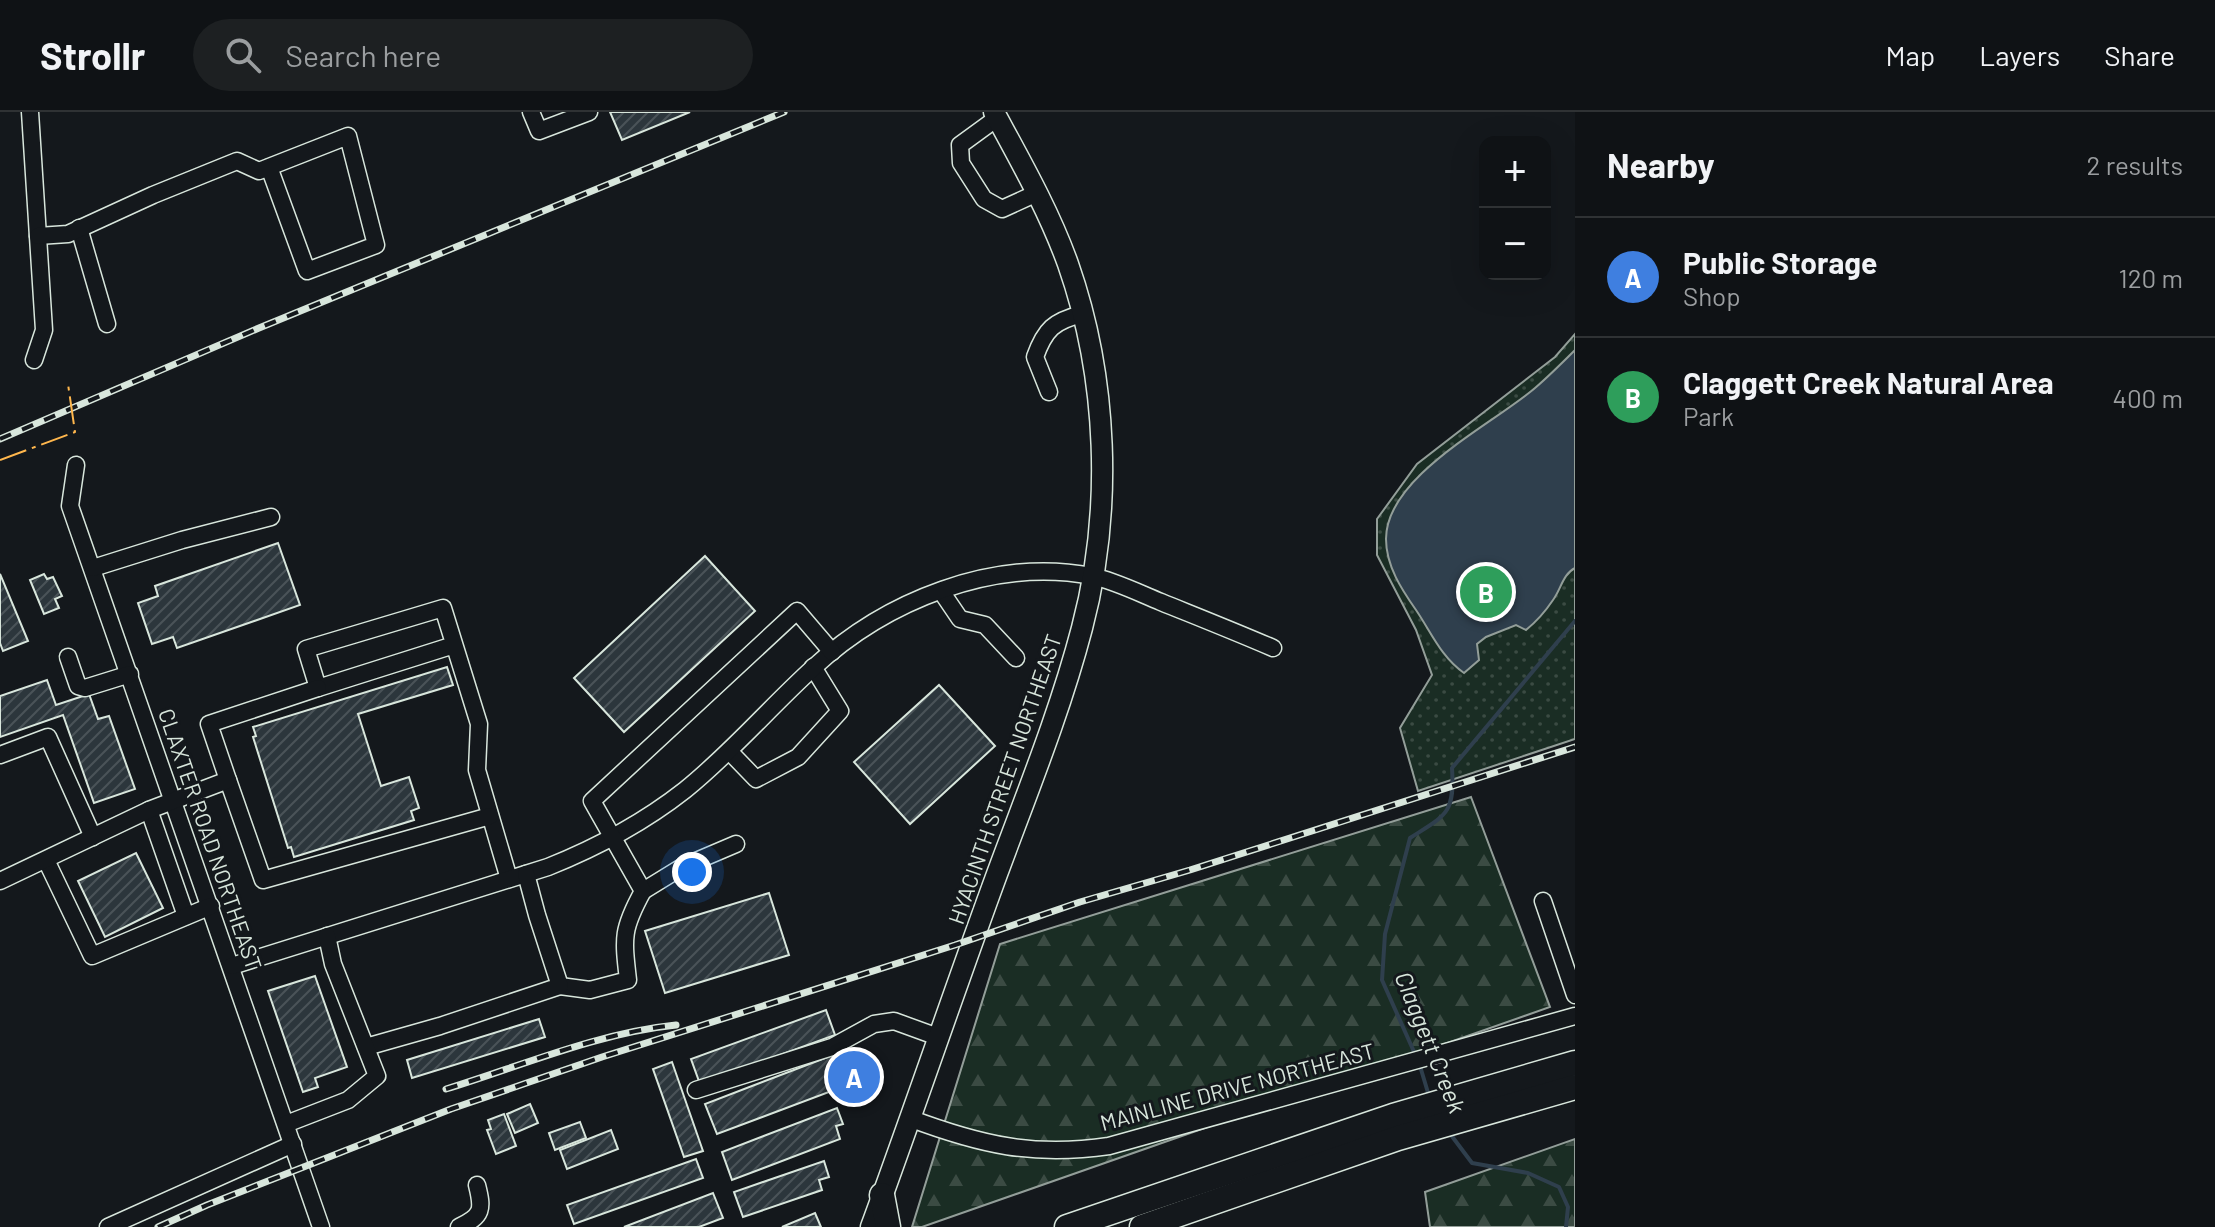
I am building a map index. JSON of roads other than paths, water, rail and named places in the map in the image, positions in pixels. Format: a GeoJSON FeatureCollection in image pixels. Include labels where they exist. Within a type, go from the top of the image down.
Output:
{"type":"FeatureCollection","features":[{"type":"Feature","properties":{"kind":"highway"},"geometry":{"type":"LineString","coordinates":[[1067,1227],[1485,1100],[1575,1063]]}},
{"type":"Feature","properties":{"kind":"highway"},"geometry":{"type":"LineString","coordinates":[[1485,1100],[1575,1087]]}},
{"type":"Feature","properties":{"kind":"highway"},"geometry":{"type":"LineString","coordinates":[[1142,1227],[1395,1127]]}},
{"type":"Feature","properties":{"kind":"highway"},"geometry":{"type":"LineString","coordinates":[[882,1195],[888,1227]]}},
{"type":"Feature","properties":{"kind":"main road","name":"HYACINTH STREET NORTHEAST"},"geometry":{"type":"LineString","coordinates":[[871,1227],[1054,719],[1083,625],[1093,576],[1102,480],[1092,357],[1068,265],[1037,193],[995,115]]}},
{"type":"Feature","properties":{"kind":"street"},"geometry":{"type":"LineString","coordinates":[[30,112],[44,330],[34,360]]}},
{"type":"Feature","properties":{"kind":"street"},"geometry":{"type":"LineString","coordinates":[[531,112],[539,131],[589,112]]}},
{"type":"Feature","properties":{"kind":"street"},"geometry":{"type":"LineString","coordinates":[[995,115],[960,145],[961,163],[984,199],[1002,209],[1037,193]]}},
{"type":"Feature","properties":{"kind":"street"},"geometry":{"type":"LineString","coordinates":[[38,236],[68,234],[237,161],[259,171],[269,167],[348,136],[376,245],[307,271],[269,167]]}},
{"type":"Feature","properties":{"kind":"street"},"geometry":{"type":"LineString","coordinates":[[79,228],[107,324]]}},
{"type":"Feature","properties":{"kind":"street"},"geometry":{"type":"LineString","coordinates":[[1049,392],[1035,357],[1042,336],[1060,320],[1082,314]]}},
{"type":"Feature","properties":{"kind":"street","name":"CLAXTER ROAD NORTHEAST"},"geometry":{"type":"LineString","coordinates":[[76,465],[70,506],[321,1227]]}},
{"type":"Feature","properties":{"kind":"street"},"geometry":{"type":"LineString","coordinates":[[93,568],[182,540],[271,517]]}},
{"type":"Feature","properties":{"kind":"street"},"geometry":{"type":"LineString","coordinates":[[232,966],[526,874],[594,848],[664,806],[729,751],[832,652],[899,607],[941,591],[1000,576],[1059,573],[1093,576],[1273,648]]}},
{"type":"Feature","properties":{"kind":"street"},"geometry":{"type":"LineString","coordinates":[[941,591],[960,619],[985,625],[1016,658]]}},
{"type":"Feature","properties":{"kind":"street"},"geometry":{"type":"LineString","coordinates":[[318,688],[306,649],[443,608],[479,724],[477,770],[509,879]]}},
{"type":"Feature","properties":{"kind":"street"},"geometry":{"type":"LineString","coordinates":[[643,891],[592,801],[797,611],[832,652]]}},
{"type":"Feature","properties":{"kind":"street"},"geometry":{"type":"LineString","coordinates":[[454,645],[209,724],[263,880],[490,816]]}},
{"type":"Feature","properties":{"kind":"street"},"geometry":{"type":"LineString","coordinates":[[68,657],[78,686],[85,688],[130,674]]}},
{"type":"Feature","properties":{"kind":"street"},"geometry":{"type":"LineString","coordinates":[[729,751],[756,779],[798,757],[840,711],[813,667]]}},
{"type":"Feature","properties":{"kind":"street"},"geometry":{"type":"LineString","coordinates":[[0,755],[48,737],[93,837]]}},
{"type":"Feature","properties":{"kind":"street"},"geometry":{"type":"LineString","coordinates":[[0,881],[149,810],[228,780]]}},
{"type":"Feature","properties":{"kind":"street"},"geometry":{"type":"LineString","coordinates":[[149,810],[186,916]]}},
{"type":"Feature","properties":{"kind":"street"},"geometry":{"type":"LineString","coordinates":[[366,1047],[560,986],[590,990],[628,980],[624,943],[627,920],[643,891],[682,867],[736,844]]}},
{"type":"Feature","properties":{"kind":"street"},"geometry":{"type":"LineString","coordinates":[[46,860],[92,956],[211,906]]}},
{"type":"Feature","properties":{"kind":"street"},"geometry":{"type":"LineString","coordinates":[[526,874],[560,986]]}},
{"type":"Feature","properties":{"kind":"street"},"geometry":{"type":"LineString","coordinates":[[1543,901],[1575,995]]}},
{"type":"Feature","properties":{"kind":"street"},"geometry":{"type":"LineString","coordinates":[[286,1124],[348,1100],[377,1076],[333,964],[327,936]]}},
{"type":"Feature","properties":{"kind":"street","name":"MAINLINE DRIVE NORTHEAST"},"geometry":{"type":"LineString","coordinates":[[909,1118],[989,1144],[1034,1151],[1071,1151],[1151,1136],[1575,1016]]}},
{"type":"Feature","properties":{"kind":"street"},"geometry":{"type":"LineString","coordinates":[[696,1090],[832,1047],[874,1024],[894,1021],[938,1037]]}},
{"type":"Feature","properties":{"kind":"street"},"geometry":{"type":"LineString","coordinates":[[108,1227],[293,1144]]}},
{"type":"Feature","properties":{"kind":"street"},"geometry":{"type":"LineString","coordinates":[[459,1227],[479,1213],[481,1203],[477,1185]]}},
{"type":"Feature","properties":{"kind":"water"},"geometry":{"type":"Polygon","coordinates":[[[1575,350],[1575,568],[1565,578],[1547,608],[1526,630],[1516,625],[1477,644],[1479,660],[1464,673],[1443,652],[1396,577],[1386,539],[1391,516],[1403,494],[1422,473],[1535,388],[1575,350]]]}},
{"type":"Feature","properties":{"kind":"waterway","name":"Claggett Creek"},"geometry":{"type":"LineString","coordinates":[[1415,1054],[1382,980],[1385,934],[1410,838],[1446,812],[1452,795],[1452,768],[1575,621]]}},
{"type":"Feature","properties":{"kind":"waterway","name":"Claggett Creek"},"geometry":{"type":"LineString","coordinates":[[1420,1066],[1429,1096]]}},
{"type":"Feature","properties":{"kind":"waterway","name":"Claggett Creek"},"geometry":{"type":"LineString","coordinates":[[1448,1131],[1472,1163],[1528,1173],[1559,1187],[1568,1207],[1566,1227]]}},
{"type":"Feature","properties":{"kind":"railway"},"geometry":{"type":"LineString","coordinates":[[0,439],[259,328],[784,112]]}},
{"type":"Feature","properties":{"kind":"railway"},"geometry":{"type":"LineString","coordinates":[[158,1227],[451,1109],[602,1057],[1080,902],[1575,747]]}},
{"type":"Feature","properties":{"kind":"railway"},"geometry":{"type":"LineString","coordinates":[[446,1089],[588,1043],[676,1025]]}},
{"type":"Feature","properties":{"kind":"place","name":"Claggett Creek Natural Area"},"geometry":{"type":"Point","coordinates":[1486,592]}},
{"type":"Feature","properties":{"kind":"place","name":"Public Storage"},"geometry":{"type":"Point","coordinates":[854,1077]}}]}
